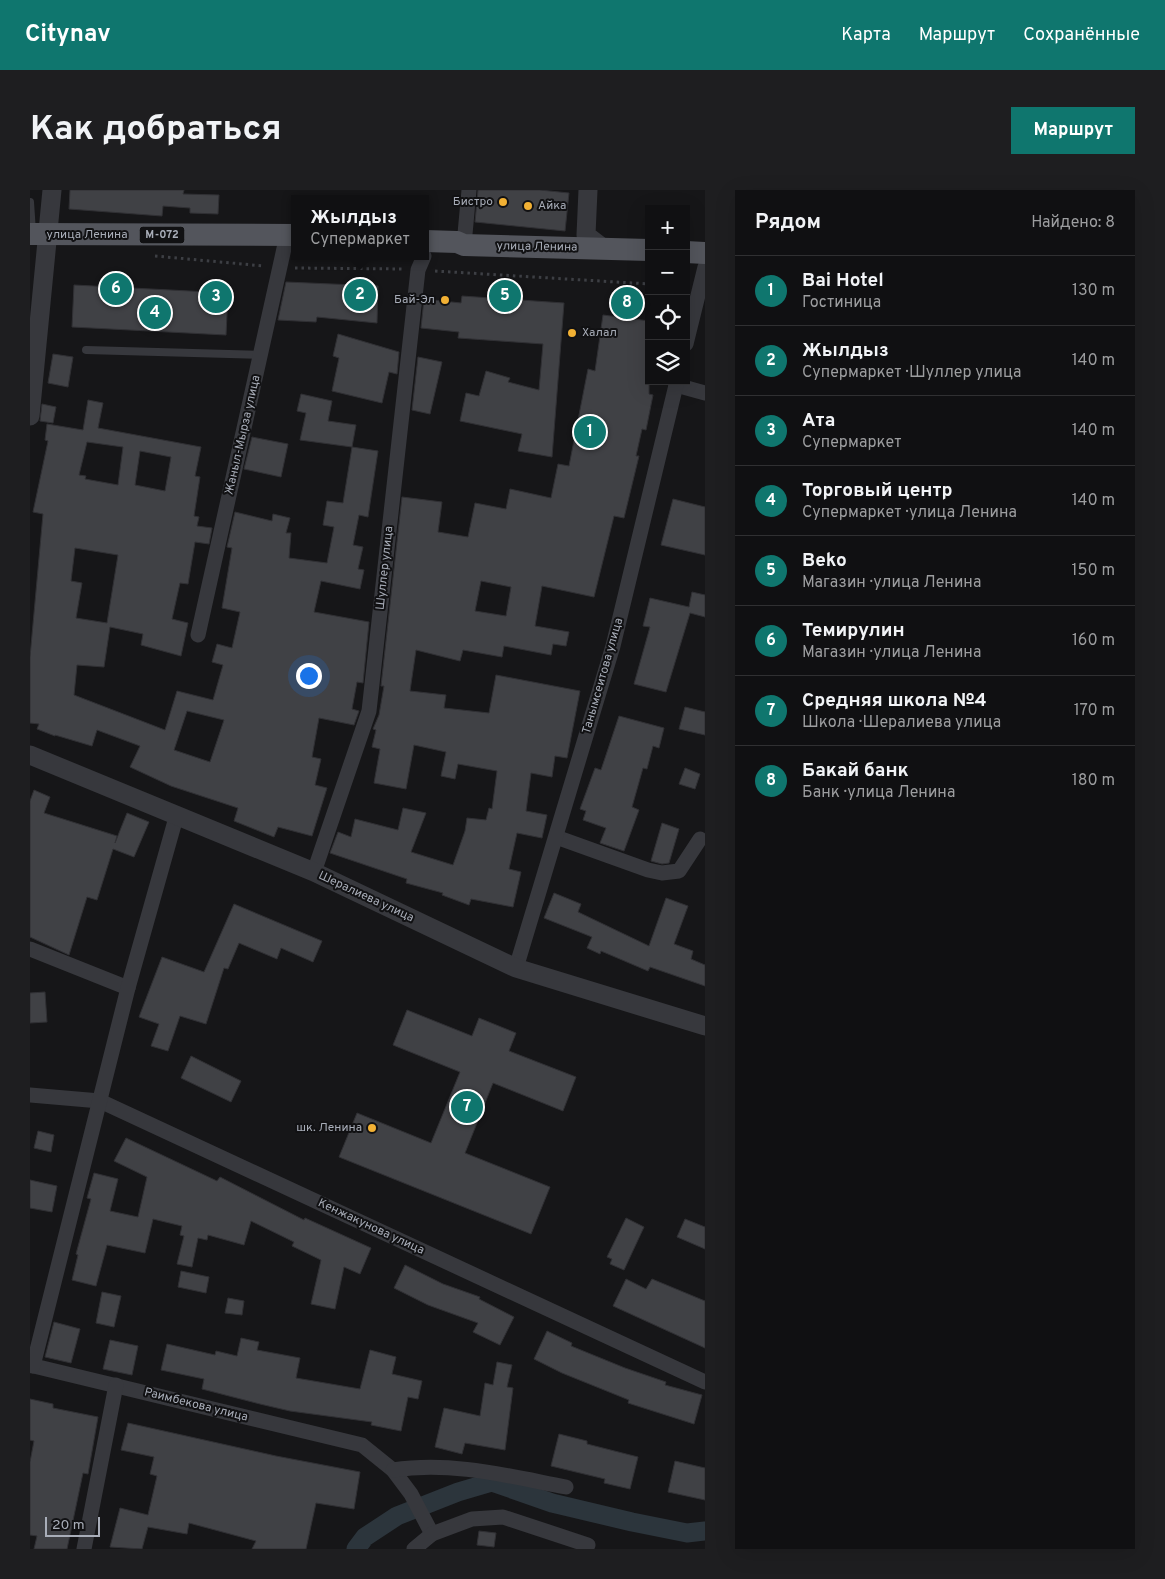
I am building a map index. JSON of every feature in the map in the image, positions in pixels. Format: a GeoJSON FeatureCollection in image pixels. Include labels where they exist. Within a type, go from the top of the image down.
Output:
{"type":"FeatureCollection","features":[{"type":"Feature","properties":{"kind":"main road","name":"улица Ленина"},"geometry":{"type":"LineString","coordinates":[[37,235],[291,235]]}},
{"type":"Feature","properties":{"kind":"main road","name":"улица Ленина"},"geometry":{"type":"LineString","coordinates":[[429,252],[458,242],[464,245],[645,250]]}},
{"type":"Feature","properties":{"kind":"main road"},"geometry":{"type":"LineString","coordinates":[[690,252],[705,253]]}},
{"type":"Feature","properties":{"kind":"street"},"geometry":{"type":"LineString","coordinates":[[30,416],[37,235],[52,190]]}},
{"type":"Feature","properties":{"kind":"street"},"geometry":{"type":"LineString","coordinates":[[464,245],[469,190]]}},
{"type":"Feature","properties":{"kind":"street"},"geometry":{"type":"LineString","coordinates":[[588,190],[586,235],[603,248]]}},
{"type":"Feature","properties":{"kind":"street","name":"Жаныл-Мырза улица"},"geometry":{"type":"LineString","coordinates":[[198,635],[280,268],[291,235]]}},
{"type":"Feature","properties":{"kind":"street","name":"Шуллер улица"},"geometry":{"type":"LineString","coordinates":[[314,872],[369,711],[424,260]]}},
{"type":"Feature","properties":{"kind":"street"},"geometry":{"type":"LineString","coordinates":[[687,340],[705,267]]}},
{"type":"Feature","properties":{"kind":"street","name":"Танымсеитова улица"},"geometry":{"type":"LineString","coordinates":[[516,968],[613,646],[677,385]]}},
{"type":"Feature","properties":{"kind":"street"},"geometry":{"type":"LineString","coordinates":[[683,385],[705,393]]}},
{"type":"Feature","properties":{"kind":"street","name":"Шералиева улица"},"geometry":{"type":"LineString","coordinates":[[30,755],[314,872],[516,968],[705,1026]]}},
{"type":"Feature","properties":{"kind":"street"},"geometry":{"type":"LineString","coordinates":[[31,1366],[128,988],[177,814]]}},
{"type":"Feature","properties":{"kind":"street"},"geometry":{"type":"LineString","coordinates":[[556,837],[648,870],[662,873],[679,872],[700,839]]}},
{"type":"Feature","properties":{"kind":"street"},"geometry":{"type":"LineString","coordinates":[[30,949],[128,988]]}},
{"type":"Feature","properties":{"kind":"street","name":"Кенжакунова улица"},"geometry":{"type":"LineString","coordinates":[[30,1095],[100,1101],[705,1382]]}},
{"type":"Feature","properties":{"kind":"street","name":"Раимбекова улица"},"geometry":{"type":"LineString","coordinates":[[31,1366],[362,1445],[393,1470]]}},
{"type":"Feature","properties":{"kind":"street"},"geometry":{"type":"LineString","coordinates":[[84,1549],[116,1385]]}},
{"type":"Feature","properties":{"kind":"street"},"geometry":{"type":"LineString","coordinates":[[432,1534],[411,1494],[393,1470],[416,1466],[473,1468],[566,1487]]}},
{"type":"Feature","properties":{"kind":"street"},"geometry":{"type":"LineString","coordinates":[[414,1549],[432,1534],[472,1519],[503,1516],[588,1545]]}},
{"type":"Feature","properties":{"kind":"lane"},"geometry":{"type":"LineString","coordinates":[[30,202],[37,235]]}},
{"type":"Feature","properties":{"kind":"lane"},"geometry":{"type":"LineString","coordinates":[[86,350],[261,355]]}},
{"type":"Feature","properties":{"kind":"path"},"geometry":{"type":"LineString","coordinates":[[429,254],[645,283]]}},
{"type":"Feature","properties":{"kind":"path"},"geometry":{"type":"LineString","coordinates":[[154,256],[280,268],[357,260]]}},
{"type":"Feature","properties":{"kind":"building"},"geometry":{"type":"Polygon","coordinates":[[[70,190],[184,190],[183,194],[219,195],[218,214],[190,213],[190,208],[163,206],[162,216],[69,209],[70,190]]]}},
{"type":"Feature","properties":{"kind":"building"},"geometry":{"type":"Polygon","coordinates":[[[478,190],[540,190],[569,193],[565,231],[475,222],[478,190]]]}},
{"type":"Feature","properties":{"kind":"building"},"geometry":{"type":"Polygon","coordinates":[[[286,282],[378,286],[377,323],[317,317],[316,322],[278,320],[286,282]]]}},
{"type":"Feature","properties":{"kind":"building"},"geometry":{"type":"Polygon","coordinates":[[[74,285],[228,293],[226,335],[72,327],[74,285]]]}},
{"type":"Feature","properties":{"kind":"building"},"geometry":{"type":"Polygon","coordinates":[[[462,296],[564,303],[552,457],[518,451],[522,434],[460,421],[466,393],[479,396],[486,371],[510,378],[508,382],[539,390],[543,344],[458,338],[459,332],[421,328],[424,299],[461,303],[462,296]]]}},
{"type":"Feature","properties":{"kind":"building"},"geometry":{"type":"Polygon","coordinates":[[[603,315],[645,320],[645,385],[649,385],[649,394],[653,395],[646,430],[642,429],[636,456],[639,456],[624,518],[614,516],[594,597],[542,586],[535,626],[569,632],[566,646],[553,644],[551,655],[504,646],[502,657],[463,650],[460,661],[416,650],[410,691],[446,695],[444,708],[489,713],[496,675],[580,691],[567,758],[555,756],[552,777],[531,773],[526,811],[547,815],[542,838],[517,833],[509,869],[521,872],[513,907],[471,899],[469,905],[442,895],[443,893],[406,883],[407,879],[330,853],[338,832],[351,837],[355,819],[398,830],[403,808],[426,813],[411,852],[453,865],[465,831],[467,818],[486,820],[489,808],[492,809],[497,771],[458,764],[455,779],[441,776],[446,752],[414,745],[406,789],[374,783],[380,749],[372,747],[376,730],[373,729],[379,715],[384,686],[381,686],[402,497],[442,502],[438,532],[468,537],[475,503],[506,509],[510,489],[551,498],[558,464],[569,466],[588,369],[595,371],[603,315]],[[481,581],[475,611],[506,616],[511,587],[481,581]]]}},
{"type":"Feature","properties":{"kind":"building"},"geometry":{"type":"Polygon","coordinates":[[[338,334],[399,352],[397,374],[389,372],[382,403],[332,391],[339,358],[333,356],[338,334]]]}},
{"type":"Feature","properties":{"kind":"building"},"geometry":{"type":"Polygon","coordinates":[[[53,354],[73,357],[68,387],[48,383],[53,354]]]}},
{"type":"Feature","properties":{"kind":"building"},"geometry":{"type":"Polygon","coordinates":[[[418,357],[442,362],[430,414],[412,410],[418,357]]]}},
{"type":"Feature","properties":{"kind":"building"},"geometry":{"type":"Polygon","coordinates":[[[301,394],[332,401],[328,421],[356,425],[352,447],[300,440],[306,413],[297,411],[301,394]]]}},
{"type":"Feature","properties":{"kind":"building"},"geometry":{"type":"Polygon","coordinates":[[[88,400],[103,403],[98,428],[201,447],[195,476],[200,477],[194,516],[199,517],[197,526],[212,528],[209,544],[195,542],[188,584],[180,583],[172,619],[188,623],[181,656],[141,645],[143,634],[110,627],[104,667],[77,665],[74,695],[165,730],[177,691],[213,700],[223,665],[212,662],[217,644],[232,648],[240,612],[222,608],[232,548],[227,547],[235,512],[272,521],[273,514],[290,518],[286,533],[291,533],[289,558],[327,563],[334,527],[323,525],[327,501],[343,503],[352,447],[378,451],[368,517],[359,515],[353,545],[363,547],[358,569],[364,570],[360,589],[321,581],[314,612],[369,622],[363,683],[357,682],[352,709],[359,711],[354,725],[319,718],[312,757],[321,759],[315,785],[327,788],[312,836],[278,827],[274,837],[234,821],[238,808],[171,786],[130,767],[140,746],[97,730],[92,746],[55,736],[37,729],[39,724],[30,723],[30,657],[43,514],[33,512],[48,441],[45,440],[47,424],[83,430],[88,400]],[[87,442],[79,475],[86,476],[85,479],[118,485],[123,447],[87,442]],[[140,451],[135,485],[165,491],[171,457],[140,451]],[[75,548],[71,581],[82,583],[76,618],[107,623],[118,555],[75,548]],[[187,711],[174,750],[210,762],[224,720],[187,711]]]}},
{"type":"Feature","properties":{"kind":"building"},"geometry":{"type":"Polygon","coordinates":[[[42,404],[56,407],[53,423],[40,421],[42,404]]]}},
{"type":"Feature","properties":{"kind":"building"},"geometry":{"type":"Polygon","coordinates":[[[252,437],[288,444],[281,477],[244,469],[252,437]]]}},
{"type":"Feature","properties":{"kind":"building"},"geometry":{"type":"Polygon","coordinates":[[[673,499],[705,507],[705,555],[661,545],[673,499]]]}},
{"type":"Feature","properties":{"kind":"building"},"geometry":{"type":"Polygon","coordinates":[[[692,592],[705,595],[705,617],[690,613],[666,692],[634,684],[650,627],[643,626],[650,598],[689,607],[692,592]]]}},
{"type":"Feature","properties":{"kind":"building"},"geometry":{"type":"Polygon","coordinates":[[[685,707],[705,712],[705,735],[679,729],[685,707]]]}},
{"type":"Feature","properties":{"kind":"building"},"geometry":{"type":"Polygon","coordinates":[[[619,716],[664,728],[659,748],[653,746],[647,769],[643,768],[632,807],[639,810],[624,851],[600,843],[606,828],[583,820],[586,811],[580,809],[595,768],[601,770],[619,716]]]}},
{"type":"Feature","properties":{"kind":"building"},"geometry":{"type":"Polygon","coordinates":[[[685,768],[700,774],[695,789],[679,784],[685,768]]]}},
{"type":"Feature","properties":{"kind":"building"},"geometry":{"type":"Polygon","coordinates":[[[34,790],[50,797],[44,813],[117,836],[115,843],[127,813],[149,822],[134,857],[113,849],[97,900],[87,897],[69,955],[30,937],[30,801],[34,790]]]}},
{"type":"Feature","properties":{"kind":"building"},"geometry":{"type":"Polygon","coordinates":[[[662,823],[679,829],[669,863],[662,864],[651,861],[662,823]]]}},
{"type":"Feature","properties":{"kind":"building"},"geometry":{"type":"Polygon","coordinates":[[[554,893],[581,904],[578,912],[649,946],[666,898],[688,906],[674,944],[693,951],[691,959],[705,965],[705,986],[650,967],[648,971],[601,951],[600,954],[587,948],[592,937],[544,918],[554,893]]]}},
{"type":"Feature","properties":{"kind":"building"},"geometry":{"type":"Polygon","coordinates":[[[234,904],[322,941],[313,962],[281,948],[277,959],[239,943],[228,969],[224,968],[206,1024],[180,1016],[168,1051],[151,1046],[159,1024],[139,1017],[162,957],[204,972],[234,904]]]}},
{"type":"Feature","properties":{"kind":"building"},"geometry":{"type":"Polygon","coordinates":[[[45,992],[47,1022],[30,1023],[30,993],[45,992]]]}},
{"type":"Feature","properties":{"kind":"building","name":"шк. Ленина"},"geometry":{"type":"Polygon","coordinates":[[[407,1010],[472,1036],[479,1018],[516,1033],[509,1051],[576,1077],[563,1111],[493,1083],[465,1153],[550,1187],[531,1234],[339,1157],[357,1113],[431,1143],[460,1072],[393,1045],[407,1010]]]}},
{"type":"Feature","properties":{"kind":"building"},"geometry":{"type":"Polygon","coordinates":[[[191,1056],[241,1081],[231,1102],[181,1078],[191,1056]]]}},
{"type":"Feature","properties":{"kind":"building"},"geometry":{"type":"Polygon","coordinates":[[[38,1131],[54,1135],[51,1152],[34,1148],[38,1131]]]}},
{"type":"Feature","properties":{"kind":"building"},"geometry":{"type":"Polygon","coordinates":[[[126,1138],[217,1181],[220,1177],[304,1220],[305,1218],[371,1248],[360,1274],[344,1267],[335,1309],[311,1304],[321,1260],[292,1246],[294,1242],[251,1221],[244,1245],[208,1235],[207,1240],[198,1238],[192,1267],[177,1264],[184,1236],[180,1235],[182,1226],[153,1219],[145,1253],[107,1245],[96,1286],[72,1280],[78,1255],[76,1254],[91,1199],[87,1198],[94,1173],[118,1179],[110,1211],[138,1217],[147,1177],[114,1161],[126,1138]]]}},
{"type":"Feature","properties":{"kind":"building"},"geometry":{"type":"Polygon","coordinates":[[[30,1180],[57,1186],[52,1212],[30,1208],[30,1180]]]}},
{"type":"Feature","properties":{"kind":"building"},"geometry":{"type":"Polygon","coordinates":[[[626,1218],[644,1227],[624,1270],[610,1264],[612,1259],[607,1257],[626,1218]]]}},
{"type":"Feature","properties":{"kind":"building"},"geometry":{"type":"Polygon","coordinates":[[[685,1219],[705,1227],[705,1249],[677,1237],[685,1219]]]}},
{"type":"Feature","properties":{"kind":"building"},"geometry":{"type":"Polygon","coordinates":[[[405,1265],[443,1284],[480,1297],[479,1299],[514,1317],[500,1345],[473,1332],[478,1323],[428,1305],[394,1288],[405,1265]]]}},
{"type":"Feature","properties":{"kind":"building"},"geometry":{"type":"Polygon","coordinates":[[[181,1271],[209,1277],[206,1293],[178,1287],[181,1271]]]}},
{"type":"Feature","properties":{"kind":"building"},"geometry":{"type":"Polygon","coordinates":[[[626,1279],[646,1289],[652,1279],[705,1301],[705,1348],[613,1306],[626,1279]]]}},
{"type":"Feature","properties":{"kind":"building"},"geometry":{"type":"Polygon","coordinates":[[[102,1292],[121,1296],[114,1327],[96,1323],[102,1292]]]}},
{"type":"Feature","properties":{"kind":"building"},"geometry":{"type":"Polygon","coordinates":[[[228,1298],[244,1301],[242,1315],[225,1313],[228,1298]]]}},
{"type":"Feature","properties":{"kind":"building"},"geometry":{"type":"Polygon","coordinates":[[[54,1322],[80,1329],[71,1363],[45,1357],[54,1322]]]}},
{"type":"Feature","properties":{"kind":"building"},"geometry":{"type":"Polygon","coordinates":[[[547,1331],[572,1343],[571,1346],[666,1382],[665,1385],[702,1395],[694,1424],[628,1403],[629,1400],[562,1373],[534,1359],[547,1331]]]}},
{"type":"Feature","properties":{"kind":"building"},"geometry":{"type":"Polygon","coordinates":[[[241,1338],[259,1342],[257,1350],[300,1358],[296,1378],[360,1389],[370,1350],[396,1357],[392,1374],[422,1381],[418,1399],[408,1397],[401,1431],[371,1425],[372,1422],[290,1411],[260,1404],[202,1389],[204,1379],[161,1370],[167,1344],[215,1355],[216,1351],[237,1356],[241,1338]]]}},
{"type":"Feature","properties":{"kind":"building"},"geometry":{"type":"Polygon","coordinates":[[[110,1340],[138,1346],[132,1375],[103,1369],[110,1340]]]}},
{"type":"Feature","properties":{"kind":"building"},"geometry":{"type":"Polygon","coordinates":[[[497,1362],[512,1365],[507,1387],[513,1388],[505,1450],[465,1443],[462,1454],[435,1447],[444,1408],[480,1416],[485,1383],[493,1385],[497,1362]]]}},
{"type":"Feature","properties":{"kind":"building"},"geometry":{"type":"Polygon","coordinates":[[[30,1399],[53,1404],[53,1408],[98,1417],[88,1474],[83,1473],[67,1549],[34,1549],[37,1536],[30,1535],[30,1462],[34,1441],[30,1440],[30,1399]]]}},
{"type":"Feature","properties":{"kind":"building"},"geometry":{"type":"Polygon","coordinates":[[[128,1423],[276,1456],[360,1472],[354,1509],[316,1503],[306,1549],[252,1549],[256,1541],[189,1523],[187,1534],[148,1527],[142,1549],[110,1547],[120,1508],[148,1515],[157,1476],[150,1474],[154,1457],[121,1450],[128,1423]]]}},
{"type":"Feature","properties":{"kind":"building"},"geometry":{"type":"Polygon","coordinates":[[[559,1434],[587,1441],[587,1444],[638,1457],[630,1489],[604,1483],[605,1479],[551,1466],[559,1434]]]}},
{"type":"Feature","properties":{"kind":"building"},"geometry":{"type":"Polygon","coordinates":[[[675,1461],[705,1468],[705,1500],[668,1492],[675,1461]]]}},
{"type":"Feature","properties":{"kind":"building"},"geometry":{"type":"Polygon","coordinates":[[[479,1531],[496,1533],[494,1547],[477,1545],[479,1531]]]}},
{"type":"Feature","properties":{"kind":"waterway"},"geometry":{"type":"LineString","coordinates":[[356,1549],[365,1537],[397,1516],[458,1492],[492,1482],[552,1503],[632,1522],[687,1533],[705,1531]]}},
{"type":"Feature","properties":{"kind":"place","name":"Бистро"},"geometry":{"type":"Point","coordinates":[503,202]}},
{"type":"Feature","properties":{"kind":"place","name":"Айка"},"geometry":{"type":"Point","coordinates":[528,206]}},
{"type":"Feature","properties":{"kind":"place","name":"Темирулин"},"geometry":{"type":"Point","coordinates":[116,289]}},
{"type":"Feature","properties":{"kind":"place","name":"Жылдыз"},"geometry":{"type":"Point","coordinates":[360,295]}},
{"type":"Feature","properties":{"kind":"place","name":"Beko"},"geometry":{"type":"Point","coordinates":[505,296]}},
{"type":"Feature","properties":{"kind":"place","name":"Ата"},"geometry":{"type":"Point","coordinates":[216,297]}},
{"type":"Feature","properties":{"kind":"place","name":"Бай-Эл"},"geometry":{"type":"Point","coordinates":[445,300]}},
{"type":"Feature","properties":{"kind":"place","name":"Бакай банк"},"geometry":{"type":"Point","coordinates":[627,303]}},
{"type":"Feature","properties":{"kind":"place","name":"Торговый центр"},"geometry":{"type":"Point","coordinates":[155,313]}},
{"type":"Feature","properties":{"kind":"place","name":"Халал"},"geometry":{"type":"Point","coordinates":[572,333]}},
{"type":"Feature","properties":{"kind":"place","name":"Bai Hotel"},"geometry":{"type":"Point","coordinates":[590,432]}},
{"type":"Feature","properties":{"kind":"place","name":"Средняя школа №4"},"geometry":{"type":"Point","coordinates":[467,1107]}},
{"type":"Feature","properties":{"kind":"place","name":"шк. Ленина"},"geometry":{"type":"Point","coordinates":[372,1128]}}]}
